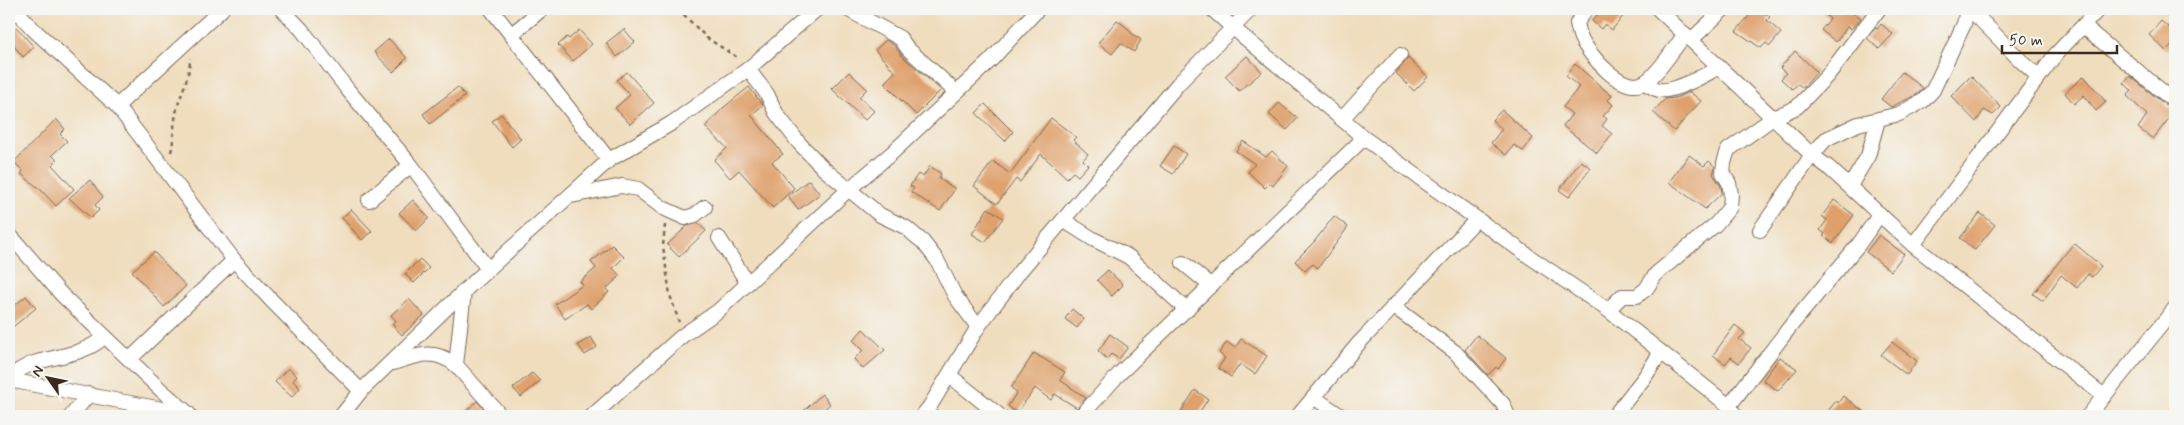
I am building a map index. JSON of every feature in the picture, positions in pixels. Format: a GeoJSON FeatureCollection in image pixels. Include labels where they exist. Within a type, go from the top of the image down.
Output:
{"type":"FeatureCollection","features":[{"type":"Feature","properties":{"kind":"street"},"geometry":{"type":"LineString","coordinates":[[15,9],[33,29],[117,106],[234,260],[361,391]]}},
{"type":"Feature","properties":{"kind":"street"},"geometry":{"type":"LineString","coordinates":[[117,106],[222,9]]}},
{"type":"Feature","properties":{"kind":"street"},"geometry":{"type":"LineString","coordinates":[[282,9],[302,30],[348,90],[411,164],[488,269]]}},
{"type":"Feature","properties":{"kind":"street"},"geometry":{"type":"LineString","coordinates":[[491,9],[609,160]]}},
{"type":"Feature","properties":{"kind":"street"},"geometry":{"type":"LineString","coordinates":[[511,35],[542,9]]}},
{"type":"Feature","properties":{"kind":"street"},"geometry":{"type":"LineString","coordinates":[[341,416],[361,391],[391,364],[464,291],[609,160],[672,123],[748,69],[817,9]]}},
{"type":"Feature","properties":{"kind":"street"},"geometry":{"type":"LineString","coordinates":[[847,9],[900,38],[908,49],[936,72],[956,92]]}},
{"type":"Feature","properties":{"kind":"street"},"geometry":{"type":"LineString","coordinates":[[592,416],[682,336],[718,311],[747,282],[764,270],[848,190],[893,152],[991,60],[1038,9]]}},
{"type":"Feature","properties":{"kind":"street"},"geometry":{"type":"LineString","coordinates":[[1212,9],[1232,28],[1364,138],[1608,310],[1662,352],[1732,411],[1793,323],[1859,244],[1880,214]]}},
{"type":"Feature","properties":{"kind":"street"},"geometry":{"type":"LineString","coordinates":[[922,416],[978,327],[1063,220],[1178,84],[1251,9]]}},
{"type":"Feature","properties":{"kind":"street"},"geometry":{"type":"LineString","coordinates":[[1586,9],[1577,23],[1580,37],[1592,56],[1621,82],[1633,85],[1645,83],[1660,90],[1666,90],[1703,76],[1719,67]]}},
{"type":"Feature","properties":{"kind":"street"},"geometry":{"type":"LineString","coordinates":[[1658,9],[1812,155],[1850,186],[1913,244],[2104,396]]}},
{"type":"Feature","properties":{"kind":"street"},"geometry":{"type":"LineString","coordinates":[[1645,83],[1688,37],[1724,9]]}},
{"type":"Feature","properties":{"kind":"street"},"geometry":{"type":"LineString","coordinates":[[1608,310],[1622,296],[1637,296],[1646,289],[1656,274],[1716,224],[1730,207],[1731,194],[1729,183],[1723,173],[1728,150],[1773,118],[1797,107],[1827,76],[1879,9]]}},
{"type":"Feature","properties":{"kind":"street"},"geometry":{"type":"LineString","coordinates":[[1760,230],[1812,155],[1826,139],[1847,128],[1899,114],[1918,104],[1933,90],[1964,24],[1969,9],[2039,77]]}},
{"type":"Feature","properties":{"kind":"street"},"geometry":{"type":"LineString","coordinates":[[1913,244],[2056,54],[2099,9]]}},
{"type":"Feature","properties":{"kind":"street"},"geometry":{"type":"LineString","coordinates":[[2083,26],[2175,102]]}},
{"type":"Feature","properties":{"kind":"street"},"geometry":{"type":"LineString","coordinates":[[1342,119],[1400,55]]}},
{"type":"Feature","properties":{"kind":"street"},"geometry":{"type":"LineString","coordinates":[[748,69],[767,94],[776,113],[799,143],[848,190],[880,215],[905,227],[924,242],[937,260],[955,296],[978,327]]}},
{"type":"Feature","properties":{"kind":"street"},"geometry":{"type":"LineString","coordinates":[[1850,186],[1868,156],[1878,120]]}},
{"type":"Feature","properties":{"kind":"street"},"geometry":{"type":"LineString","coordinates":[[1081,416],[1118,374],[1187,310],[1210,285],[1364,138]]}},
{"type":"Feature","properties":{"kind":"street"},"geometry":{"type":"LineString","coordinates":[[370,200],[411,164]]}},
{"type":"Feature","properties":{"kind":"street"},"geometry":{"type":"LineString","coordinates":[[570,196],[622,186],[638,190],[670,211],[685,218],[695,215],[705,207]]}},
{"type":"Feature","properties":{"kind":"street"},"geometry":{"type":"LineString","coordinates":[[1298,416],[1315,398],[1359,343],[1477,219]]}},
{"type":"Feature","properties":{"kind":"street"},"geometry":{"type":"LineString","coordinates":[[1063,220],[1093,239],[1129,257],[1187,310]]}},
{"type":"Feature","properties":{"kind":"street"},"geometry":{"type":"LineString","coordinates":[[9,234],[62,295],[104,337],[191,415]]}},
{"type":"Feature","properties":{"kind":"street"},"geometry":{"type":"LineString","coordinates":[[719,238],[747,282]]}},
{"type":"Feature","properties":{"kind":"street"},"geometry":{"type":"LineString","coordinates":[[130,359],[234,260]]}},
{"type":"Feature","properties":{"kind":"street"},"geometry":{"type":"LineString","coordinates":[[1184,263],[1210,285]]}},
{"type":"Feature","properties":{"kind":"street"},"geometry":{"type":"LineString","coordinates":[[456,365],[464,291]]}},
{"type":"Feature","properties":{"kind":"street"},"geometry":{"type":"LineString","coordinates":[[1393,306],[1454,352],[1503,404],[1508,416]]}},
{"type":"Feature","properties":{"kind":"street"},"geometry":{"type":"LineString","coordinates":[[2088,416],[2175,308]]}},
{"type":"Feature","properties":{"kind":"street"},"geometry":{"type":"LineString","coordinates":[[9,376],[32,363],[84,351],[104,337]]}},
{"type":"Feature","properties":{"kind":"street"},"geometry":{"type":"LineString","coordinates":[[1614,416],[1662,352]]}},
{"type":"Feature","properties":{"kind":"street"},"geometry":{"type":"LineString","coordinates":[[391,364],[423,354],[436,354],[445,357],[456,365],[501,416]]}},
{"type":"Feature","properties":{"kind":"street"},"geometry":{"type":"LineString","coordinates":[[948,375],[1000,416]]}},
{"type":"Feature","properties":{"kind":"street"},"geometry":{"type":"LineString","coordinates":[[9,380],[191,415]]}},
{"type":"Feature","properties":{"kind":"street"},"geometry":{"type":"LineString","coordinates":[[71,416],[89,394]]}},
{"type":"Feature","properties":{"kind":"street"},"geometry":{"type":"LineString","coordinates":[[1315,398],[1341,416]]}},
{"type":"Feature","properties":{"kind":"path"},"geometry":{"type":"LineString","coordinates":[[678,9],[706,38],[733,54],[748,69]]}},
{"type":"Feature","properties":{"kind":"path"},"geometry":{"type":"LineString","coordinates":[[166,170],[174,141],[175,119],[190,63],[191,38]]}},
{"type":"Feature","properties":{"kind":"path"},"geometry":{"type":"LineString","coordinates":[[670,211],[665,226],[663,246],[670,295],[682,336]]}},
{"type":"Feature","properties":{"kind":"building"},"geometry":{"type":"Polygon","coordinates":[[[1602,9],[1629,9],[1612,30],[1605,24],[1601,29],[1592,21],[1602,9]]]}},
{"type":"Feature","properties":{"kind":"building"},"geometry":{"type":"Polygon","coordinates":[[[1755,9],[1760,9],[1770,17],[1767,20],[1781,33],[1770,46],[1766,43],[1761,48],[1736,31],[1755,9]]]}},
{"type":"Feature","properties":{"kind":"building"},"geometry":{"type":"Polygon","coordinates":[[[1820,9],[1846,9],[1861,18],[1851,29],[1848,26],[1836,42],[1821,30],[1830,19],[1820,9]]]}},
{"type":"Feature","properties":{"kind":"building"},"geometry":{"type":"Polygon","coordinates":[[[1117,20],[1141,40],[1134,52],[1121,43],[1112,54],[1098,43],[1117,20]]]}},
{"type":"Feature","properties":{"kind":"building"},"geometry":{"type":"Polygon","coordinates":[[[2161,21],[2175,33],[2175,41],[2166,51],[2149,35],[2161,21]]]}},
{"type":"Feature","properties":{"kind":"building"},"geometry":{"type":"Polygon","coordinates":[[[1881,24],[1893,34],[1879,49],[1867,38],[1881,24]]]}},
{"type":"Feature","properties":{"kind":"building"},"geometry":{"type":"Polygon","coordinates":[[[16,27],[34,47],[23,57],[9,40],[9,34],[16,27]]]}},
{"type":"Feature","properties":{"kind":"building"},"geometry":{"type":"Polygon","coordinates":[[[624,29],[635,42],[617,57],[606,43],[624,29]]]}},
{"type":"Feature","properties":{"kind":"building"},"geometry":{"type":"Polygon","coordinates":[[[579,30],[592,44],[573,61],[558,45],[567,37],[569,39],[579,30]]]}},
{"type":"Feature","properties":{"kind":"building"},"geometry":{"type":"Polygon","coordinates":[[[389,39],[407,58],[393,72],[374,52],[389,39]]]}},
{"type":"Feature","properties":{"kind":"building"},"geometry":{"type":"Polygon","coordinates":[[[886,40],[894,45],[902,56],[941,90],[916,115],[884,83],[895,72],[875,50],[886,40]]]}},
{"type":"Feature","properties":{"kind":"building"},"geometry":{"type":"Polygon","coordinates":[[[1795,51],[1817,72],[1803,88],[1798,84],[1792,89],[1781,79],[1786,73],[1780,68],[1795,51]]]}},
{"type":"Feature","properties":{"kind":"building"},"geometry":{"type":"Polygon","coordinates":[[[1247,56],[1262,72],[1239,91],[1225,76],[1247,56]]]}},
{"type":"Feature","properties":{"kind":"building"},"geometry":{"type":"Polygon","coordinates":[[[1408,58],[1428,77],[1414,91],[1396,73],[1408,58]]]}},
{"type":"Feature","properties":{"kind":"building"},"geometry":{"type":"Polygon","coordinates":[[[1575,64],[1612,96],[1608,100],[1613,105],[1603,116],[1607,119],[1602,126],[1612,134],[1597,153],[1563,126],[1572,114],[1563,107],[1579,87],[1566,76],[1575,64]]]}},
{"type":"Feature","properties":{"kind":"building"},"geometry":{"type":"Polygon","coordinates":[[[627,72],[654,103],[630,124],[615,108],[630,95],[617,80],[627,72]]]}},
{"type":"Feature","properties":{"kind":"building"},"geometry":{"type":"Polygon","coordinates":[[[849,72],[867,89],[859,97],[874,111],[865,120],[832,89],[849,72]]]}},
{"type":"Feature","properties":{"kind":"building"},"geometry":{"type":"Polygon","coordinates":[[[1902,72],[1923,88],[1918,94],[1891,107],[1881,99],[1902,72]]]}},
{"type":"Feature","properties":{"kind":"building"},"geometry":{"type":"Polygon","coordinates":[[[1971,76],[2001,107],[1993,115],[1984,110],[1976,122],[1951,96],[1971,76]]]}},
{"type":"Feature","properties":{"kind":"building"},"geometry":{"type":"Polygon","coordinates":[[[2084,76],[2106,102],[2096,111],[2084,95],[2074,104],[2065,93],[2084,76]]]}},
{"type":"Feature","properties":{"kind":"building"},"geometry":{"type":"Polygon","coordinates":[[[2130,76],[2174,112],[2153,139],[2138,128],[2147,115],[2127,96],[2132,91],[2124,83],[2130,76]]]}},
{"type":"Feature","properties":{"kind":"building"},"geometry":{"type":"Polygon","coordinates":[[[458,87],[465,96],[430,124],[423,114],[458,87]]]}},
{"type":"Feature","properties":{"kind":"building"},"geometry":{"type":"Polygon","coordinates":[[[749,87],[763,105],[751,115],[783,154],[772,162],[794,188],[773,208],[739,170],[730,178],[714,160],[727,148],[705,127],[723,108],[749,87]]]}},
{"type":"Feature","properties":{"kind":"building"},"geometry":{"type":"Polygon","coordinates":[[[1690,92],[1701,101],[1674,131],[1653,112],[1665,99],[1675,98],[1690,92]]]}},
{"type":"Feature","properties":{"kind":"building"},"geometry":{"type":"Polygon","coordinates":[[[1279,103],[1298,118],[1287,130],[1269,114],[1279,103]]]}},
{"type":"Feature","properties":{"kind":"building"},"geometry":{"type":"Polygon","coordinates":[[[985,104],[1013,132],[1005,141],[976,113],[985,104]]]}},
{"type":"Feature","properties":{"kind":"building"},"geometry":{"type":"Polygon","coordinates":[[[1502,110],[1533,138],[1523,151],[1514,145],[1506,155],[1491,143],[1502,129],[1492,120],[1502,110]]]}},
{"type":"Feature","properties":{"kind":"building"},"geometry":{"type":"Polygon","coordinates":[[[501,114],[521,139],[512,147],[492,121],[501,114]]]}},
{"type":"Feature","properties":{"kind":"building"},"geometry":{"type":"Polygon","coordinates":[[[1051,118],[1076,137],[1073,140],[1088,154],[1083,160],[1088,165],[1078,176],[1073,172],[1067,178],[1041,154],[1020,182],[1016,179],[997,204],[974,186],[993,161],[1010,174],[1051,118]]]}},
{"type":"Feature","properties":{"kind":"building"},"geometry":{"type":"Polygon","coordinates":[[[56,119],[65,129],[60,134],[67,141],[52,155],[57,160],[52,165],[74,189],[56,206],[41,190],[21,174],[23,171],[14,162],[56,119]]]}},
{"type":"Feature","properties":{"kind":"building"},"geometry":{"type":"Polygon","coordinates":[[[1243,141],[1266,157],[1272,151],[1288,166],[1273,186],[1270,183],[1265,188],[1248,172],[1255,164],[1236,151],[1243,141]]]}},
{"type":"Feature","properties":{"kind":"building"},"geometry":{"type":"Polygon","coordinates":[[[1174,146],[1186,154],[1173,174],[1160,166],[1174,146]]]}},
{"type":"Feature","properties":{"kind":"building"},"geometry":{"type":"Polygon","coordinates":[[[1689,155],[1704,166],[1709,161],[1715,167],[1713,174],[1721,186],[1722,193],[1705,209],[1669,182],[1689,155]]]}},
{"type":"Feature","properties":{"kind":"building"},"geometry":{"type":"Polygon","coordinates":[[[1581,161],[1591,168],[1569,197],[1559,190],[1581,161]]]}},
{"type":"Feature","properties":{"kind":"building"},"geometry":{"type":"Polygon","coordinates":[[[930,166],[941,174],[939,178],[955,189],[940,211],[911,192],[914,188],[910,186],[918,174],[923,177],[930,166]]]}},
{"type":"Feature","properties":{"kind":"building"},"geometry":{"type":"Polygon","coordinates":[[[90,180],[103,197],[95,205],[99,210],[91,218],[69,198],[90,180]]]}},
{"type":"Feature","properties":{"kind":"building"},"geometry":{"type":"Polygon","coordinates":[[[809,180],[820,194],[798,210],[788,196],[809,180]]]}},
{"type":"Feature","properties":{"kind":"building"},"geometry":{"type":"Polygon","coordinates":[[[413,200],[429,218],[416,231],[399,213],[413,200]]]}},
{"type":"Feature","properties":{"kind":"building"},"geometry":{"type":"Polygon","coordinates":[[[1834,200],[1854,215],[1833,243],[1823,236],[1825,234],[1820,230],[1827,220],[1822,216],[1834,200]]]}},
{"type":"Feature","properties":{"kind":"building"},"geometry":{"type":"Polygon","coordinates":[[[988,208],[1003,218],[985,242],[972,234],[988,208]]]}},
{"type":"Feature","properties":{"kind":"building"},"geometry":{"type":"Polygon","coordinates":[[[351,209],[372,231],[362,240],[342,218],[351,209]]]}},
{"type":"Feature","properties":{"kind":"building"},"geometry":{"type":"Polygon","coordinates":[[[1980,213],[1995,225],[1975,250],[1960,238],[1980,213]]]}},
{"type":"Feature","properties":{"kind":"building"},"geometry":{"type":"Polygon","coordinates":[[[1334,216],[1348,227],[1318,268],[1313,264],[1305,271],[1295,261],[1314,242],[1334,216]]]}},
{"type":"Feature","properties":{"kind":"building"},"geometry":{"type":"Polygon","coordinates":[[[698,223],[706,231],[679,257],[667,245],[687,226],[698,223]]]}},
{"type":"Feature","properties":{"kind":"building"},"geometry":{"type":"Polygon","coordinates":[[[1879,235],[1904,254],[1891,271],[1866,252],[1879,235]]]}},
{"type":"Feature","properties":{"kind":"building"},"geometry":{"type":"Polygon","coordinates":[[[2074,243],[2101,266],[2092,277],[2088,274],[2077,288],[2061,275],[2043,301],[2033,294],[2074,243]]]}},
{"type":"Feature","properties":{"kind":"building"},"geometry":{"type":"Polygon","coordinates":[[[612,245],[624,257],[613,268],[620,276],[606,289],[609,292],[591,309],[587,304],[565,319],[555,304],[583,285],[580,282],[596,268],[591,262],[612,245]]]}},
{"type":"Feature","properties":{"kind":"building"},"geometry":{"type":"Polygon","coordinates":[[[154,252],[186,286],[164,307],[132,271],[154,252]]]}},
{"type":"Feature","properties":{"kind":"building"},"geometry":{"type":"Polygon","coordinates":[[[420,259],[429,268],[414,283],[405,274],[420,259]]]}},
{"type":"Feature","properties":{"kind":"building"},"geometry":{"type":"Polygon","coordinates":[[[1108,270],[1123,285],[1112,296],[1097,280],[1108,270]]]}},
{"type":"Feature","properties":{"kind":"building"},"geometry":{"type":"Polygon","coordinates":[[[26,296],[36,308],[9,330],[9,310],[26,296]]]}},
{"type":"Feature","properties":{"kind":"building"},"geometry":{"type":"Polygon","coordinates":[[[409,299],[424,315],[402,335],[392,324],[396,321],[391,315],[409,299]]]}},
{"type":"Feature","properties":{"kind":"building"},"geometry":{"type":"Polygon","coordinates":[[[1072,309],[1084,319],[1077,328],[1065,319],[1072,309]]]}},
{"type":"Feature","properties":{"kind":"building"},"geometry":{"type":"Polygon","coordinates":[[[1735,325],[1745,333],[1739,339],[1751,348],[1739,363],[1731,357],[1725,364],[1713,355],[1735,325]]]}},
{"type":"Feature","properties":{"kind":"building"},"geometry":{"type":"Polygon","coordinates":[[[863,329],[885,350],[863,369],[854,359],[863,350],[853,340],[863,329]]]}},
{"type":"Feature","properties":{"kind":"building"},"geometry":{"type":"Polygon","coordinates":[[[1110,334],[1128,347],[1119,359],[1111,354],[1107,359],[1098,351],[1110,334]]]}},
{"type":"Feature","properties":{"kind":"building"},"geometry":{"type":"Polygon","coordinates":[[[1477,335],[1506,358],[1498,369],[1496,367],[1488,375],[1465,350],[1477,335]]]}},
{"type":"Feature","properties":{"kind":"building"},"geometry":{"type":"Polygon","coordinates":[[[591,337],[597,347],[585,355],[578,345],[591,337]]]}},
{"type":"Feature","properties":{"kind":"building"},"geometry":{"type":"Polygon","coordinates":[[[1241,339],[1267,356],[1255,374],[1240,364],[1231,377],[1218,368],[1225,358],[1219,353],[1227,342],[1235,348],[1241,339]]]}},
{"type":"Feature","properties":{"kind":"building"},"geometry":{"type":"Polygon","coordinates":[[[1892,342],[1917,361],[1907,375],[1881,355],[1892,342]]]}},
{"type":"Feature","properties":{"kind":"building"},"geometry":{"type":"Polygon","coordinates":[[[1034,353],[1065,372],[1060,380],[1086,398],[1077,408],[1055,394],[1051,400],[1035,388],[1017,413],[1008,406],[1017,392],[1011,388],[1034,353]]]}},
{"type":"Feature","properties":{"kind":"building"},"geometry":{"type":"Polygon","coordinates":[[[1780,357],[1797,369],[1778,391],[1763,380],[1780,357]]]}},
{"type":"Feature","properties":{"kind":"building"},"geometry":{"type":"Polygon","coordinates":[[[288,368],[297,376],[293,381],[300,388],[292,397],[275,382],[288,368]]]}},
{"type":"Feature","properties":{"kind":"building"},"geometry":{"type":"Polygon","coordinates":[[[532,373],[540,381],[521,397],[513,388],[532,373]]]}},
{"type":"Feature","properties":{"kind":"building"},"geometry":{"type":"Polygon","coordinates":[[[1195,390],[1208,399],[1197,416],[1178,416],[1195,390]]]}},
{"type":"Feature","properties":{"kind":"building"},"geometry":{"type":"Polygon","coordinates":[[[822,394],[830,404],[816,416],[798,416],[822,394]]]}},
{"type":"Feature","properties":{"kind":"building"},"geometry":{"type":"Polygon","coordinates":[[[1843,396],[1870,416],[1824,416],[1836,401],[1838,403],[1843,396]]]}},
{"type":"Feature","properties":{"kind":"building"},"geometry":{"type":"Polygon","coordinates":[[[477,401],[490,416],[461,416],[477,401]]]}}]}
